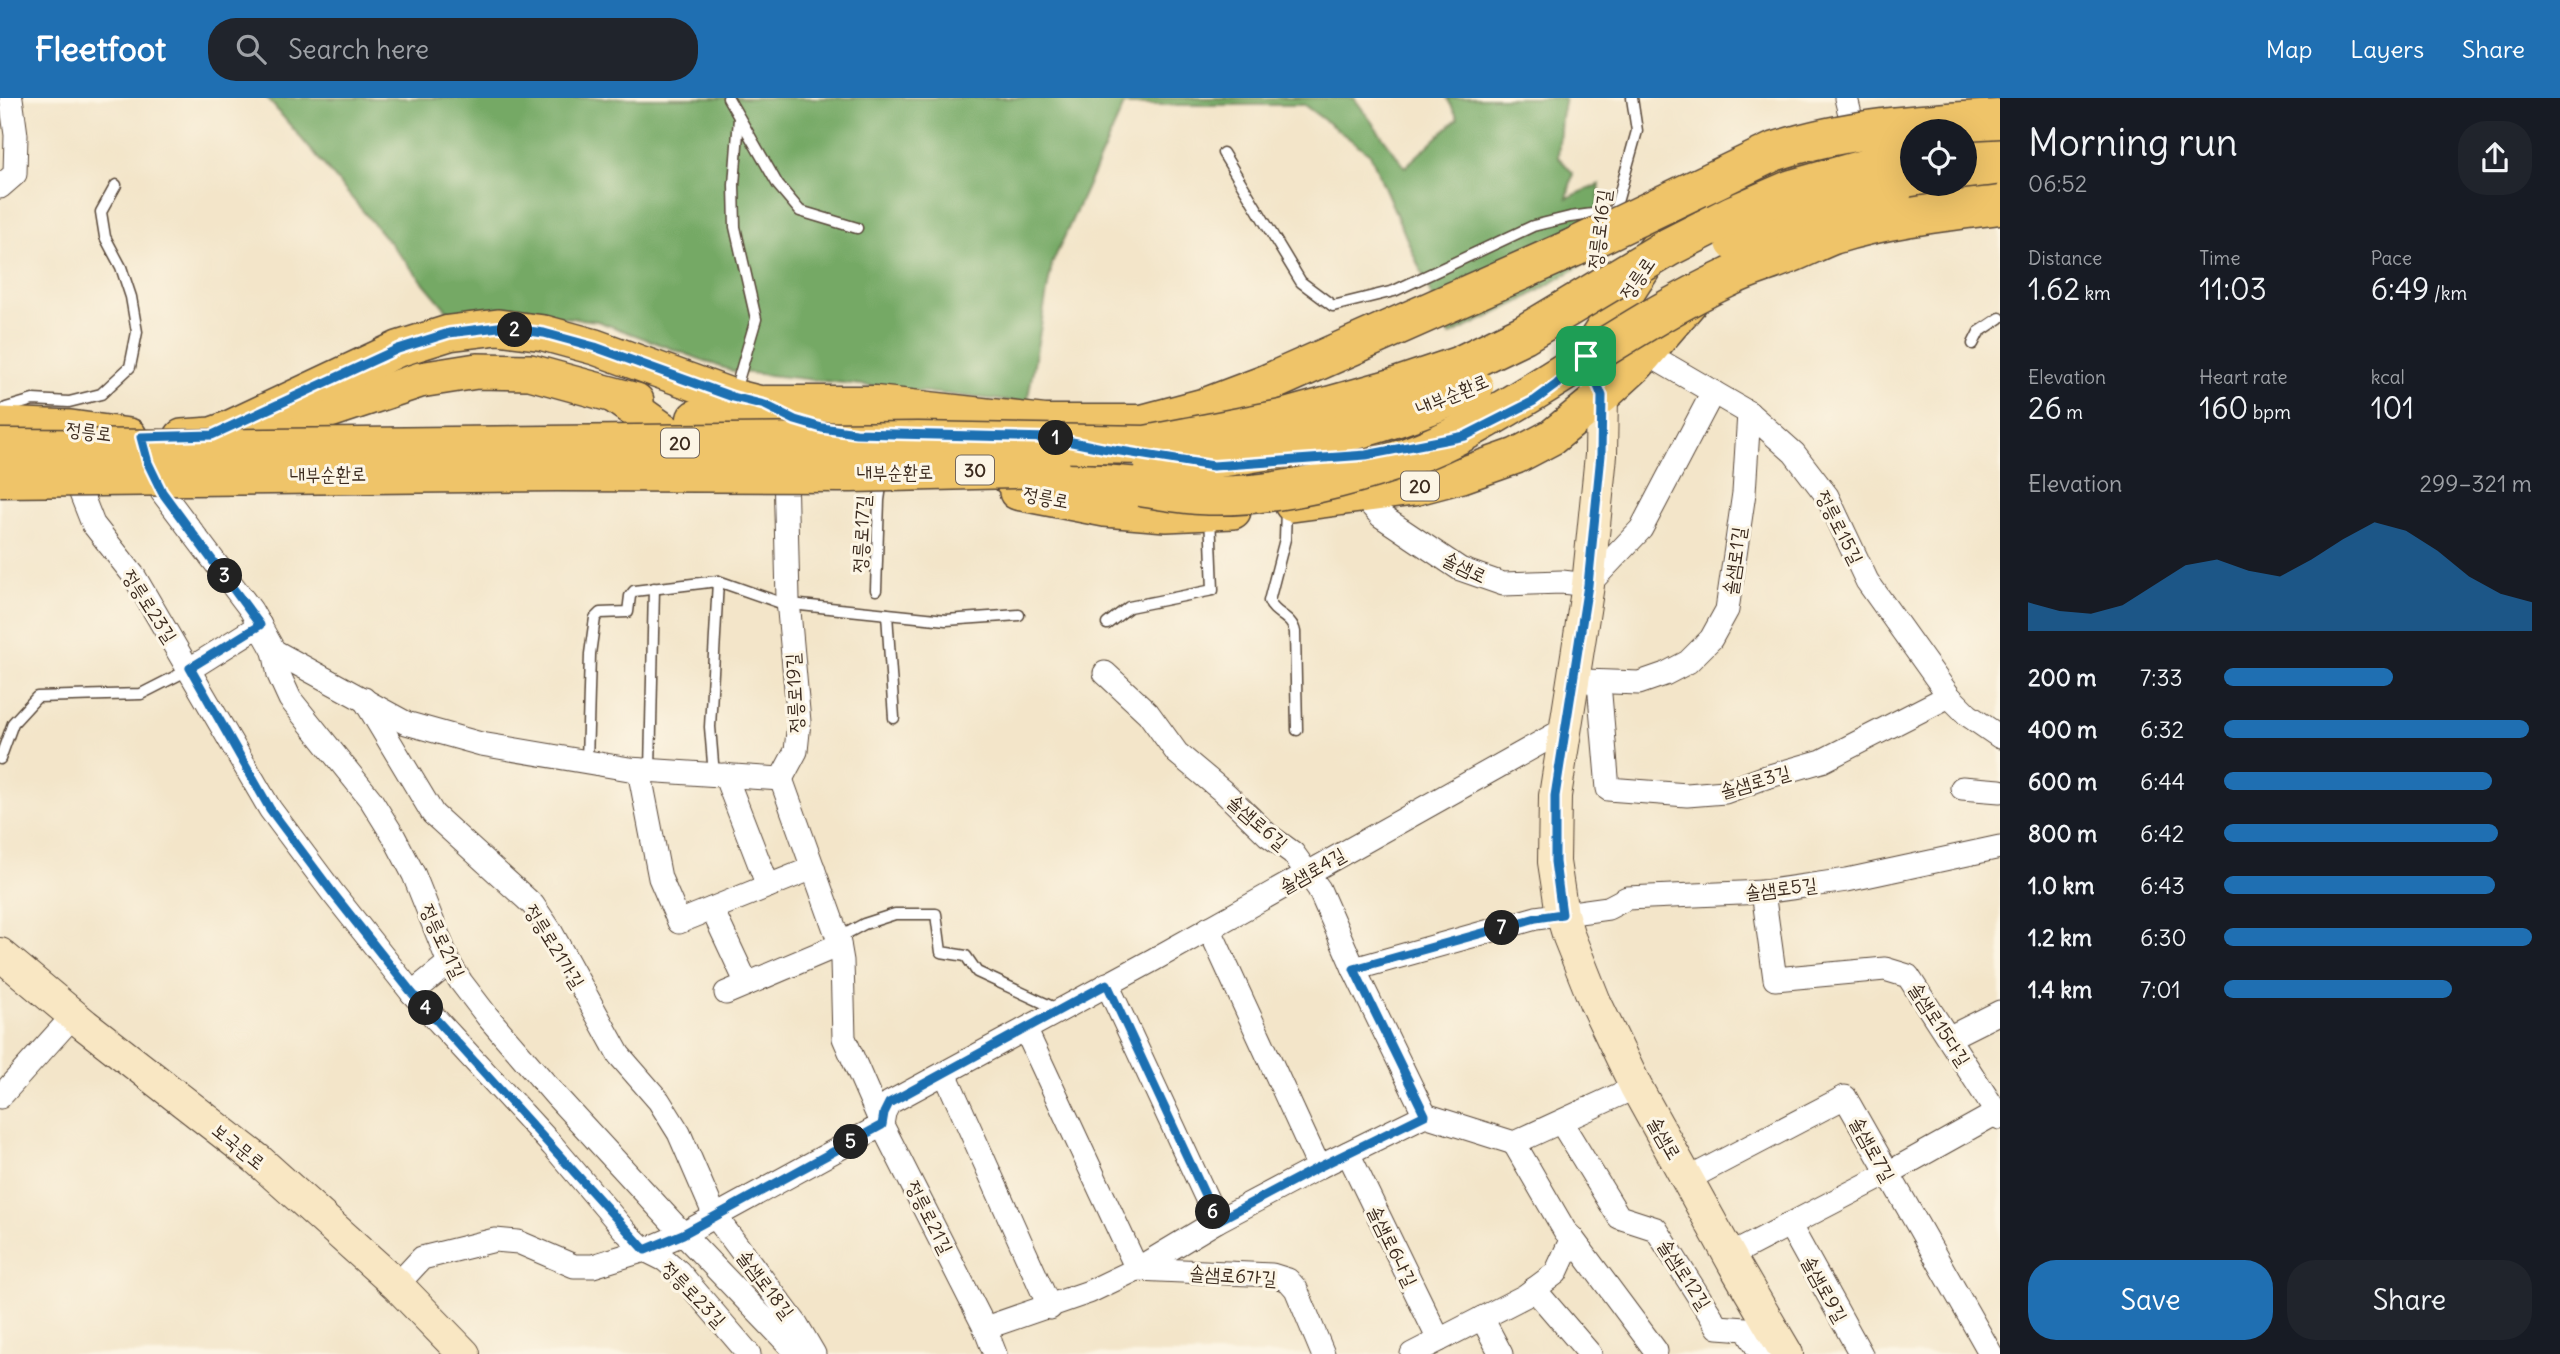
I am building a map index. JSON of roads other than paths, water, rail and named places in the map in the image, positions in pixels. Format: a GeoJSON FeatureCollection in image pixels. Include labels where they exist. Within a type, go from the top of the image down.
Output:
{"type":"FeatureCollection","features":[{"type":"Feature","properties":{"kind":"highway"},"geometry":{"type":"LineString","coordinates":[[749,401],[876,405],[1045,424],[1142,424],[1206,407],[1264,386],[1575,247],[1773,152],[1801,142],[1914,123],[2000,119]]}},
{"type":"Feature","properties":{"kind":"highway"},"geometry":{"type":"LineString","coordinates":[[1977,146],[2000,143]]}},
{"type":"Feature","properties":{"kind":"highway","name":"내부순환로"},"geometry":{"type":"LineString","coordinates":[[0,448],[181,449],[918,441],[1146,445],[1282,419],[1396,387],[1458,366],[1524,334],[1669,247],[1732,215],[1793,189],[1900,158]]}},
{"type":"Feature","properties":{"kind":"highway"},"geometry":{"type":"LineString","coordinates":[[1977,180],[2000,178]]}},
{"type":"Feature","properties":{"kind":"highway","name":"내부순환로"},"geometry":{"type":"LineString","coordinates":[[0,478],[543,472],[851,473],[1106,467],[1202,461],[1277,449],[1403,414],[1471,388],[1531,358],[1679,267],[1790,220],[1857,198],[1900,191]]}},
{"type":"Feature","properties":{"kind":"highway"},"geometry":{"type":"LineString","coordinates":[[696,419],[728,431],[848,455],[999,477],[1141,487],[1200,495],[1275,491],[1389,462],[1466,431],[1684,300],[1732,275],[1831,236],[1937,212],[2000,203]]}},
{"type":"Feature","properties":{"kind":"main road"},"geometry":{"type":"LineString","coordinates":[[1977,133],[2000,132]]}},
{"type":"Feature","properties":{"kind":"main road","name":"정릉로"},"geometry":{"type":"LineString","coordinates":[[0,464],[69,463],[212,435],[398,349],[449,333],[498,327],[544,333],[595,347],[813,426],[856,433],[1052,438],[1213,466],[1366,455],[1465,436],[1534,401],[1557,384],[1586,356],[1658,246],[1680,223],[1700,209],[1744,186],[1801,163],[1900,141]]}},
{"type":"Feature","properties":{"kind":"main road","name":"정릉로"},"geometry":{"type":"LineString","coordinates":[[615,396],[689,448],[710,455],[882,480],[967,483],[1105,509],[1166,514],[1211,522],[1286,505],[1413,488],[1462,475],[1516,456],[1552,437],[1602,396],[1646,353],[1684,306],[1742,263],[1833,223],[1896,211],[2000,203]]}},
{"type":"Feature","properties":{"kind":"main road","name":"솔샘로"},"geometry":{"type":"LineString","coordinates":[[1586,356],[1602,396],[1601,455],[1588,585],[1587,681],[1565,729],[1554,818],[1555,862],[1562,914],[1595,1002],[1636,1087],[1787,1354]]}},
{"type":"Feature","properties":{"kind":"main road","name":"정릉로"},"geometry":{"type":"LineString","coordinates":[[0,425],[71,428],[145,450],[219,451],[419,380],[477,371],[530,372],[696,419],[771,464]]}},
{"type":"Feature","properties":{"kind":"main road"},"geometry":{"type":"LineString","coordinates":[[0,436],[145,450]]}},
{"type":"Feature","properties":{"kind":"main road","name":"보국문로"},"geometry":{"type":"LineString","coordinates":[[0,954],[257,1159],[397,1285],[451,1349]]}},
{"type":"Feature","properties":{"kind":"street"},"geometry":{"type":"LineString","coordinates":[[0,187],[15,174],[15,125],[11,98]]}},
{"type":"Feature","properties":{"kind":"street"},"geometry":{"type":"LineString","coordinates":[[15,125],[26,98]]}},
{"type":"Feature","properties":{"kind":"street"},"geometry":{"type":"LineString","coordinates":[[1848,98],[1858,149]]}},
{"type":"Feature","properties":{"kind":"street","name":"정릉로15길"},"geometry":{"type":"LineString","coordinates":[[1646,353],[1749,413],[1794,453],[1827,496],[1867,581],[1949,696],[1968,715],[2000,737]]}},
{"type":"Feature","properties":{"kind":"street"},"geometry":{"type":"LineString","coordinates":[[1588,585],[1641,528],[1713,392]]}},
{"type":"Feature","properties":{"kind":"street","name":"솔샘로1길"},"geometry":{"type":"LineString","coordinates":[[1587,681],[1639,683],[1688,662],[1711,639],[1727,610],[1744,493],[1749,413]]}},
{"type":"Feature","properties":{"kind":"street","name":"정릉로21길"},"geometry":{"type":"LineString","coordinates":[[145,450],[162,492],[260,625],[274,652],[279,675],[290,699],[370,800],[394,837],[414,875],[449,963],[487,1016],[683,1234],[797,1354]]}},
{"type":"Feature","properties":{"kind":"street","name":"정릉로23길"},"geometry":{"type":"LineString","coordinates":[[69,463],[93,524],[134,576],[270,809],[332,892],[412,993],[645,1250],[665,1260],[678,1272],[749,1354]]}},
{"type":"Feature","properties":{"kind":"street","name":"정릉로19길"},"geometry":{"type":"LineString","coordinates":[[771,464],[787,557],[788,602],[799,722],[796,751],[781,779]]}},
{"type":"Feature","properties":{"kind":"street","name":"솔샘로"},"geometry":{"type":"LineString","coordinates":[[1362,495],[1381,516],[1460,569],[1503,584],[1562,582],[1588,585]]}},
{"type":"Feature","properties":{"kind":"street"},"geometry":{"type":"LineString","coordinates":[[190,668],[260,625]]}},
{"type":"Feature","properties":{"kind":"street"},"geometry":{"type":"LineString","coordinates":[[274,652],[406,723],[481,744],[645,770],[781,779]]}},
{"type":"Feature","properties":{"kind":"street","name":"솔샘로6길"},"geometry":{"type":"LineString","coordinates":[[1105,673],[1148,713],[1177,753],[1226,794],[1268,835],[1293,853],[1319,890],[1425,1115]]}},
{"type":"Feature","properties":{"kind":"street","name":"솔샘로3길"},"geometry":{"type":"LineString","coordinates":[[1587,681],[1608,789],[1687,795],[1725,792],[1822,761],[1949,696]]}},
{"type":"Feature","properties":{"kind":"street","name":"정릉로21가길"},"geometry":{"type":"LineString","coordinates":[[364,699],[433,814],[533,905],[550,930],[619,1055],[659,1101],[679,1133],[715,1216]]}},
{"type":"Feature","properties":{"kind":"street","name":"솔샘로4길"},"geometry":{"type":"LineString","coordinates":[[882,1125],[889,1103],[1565,729]]}},
{"type":"Feature","properties":{"kind":"street"},"geometry":{"type":"LineString","coordinates":[[645,770],[660,878],[678,922],[813,868]]}},
{"type":"Feature","properties":{"kind":"street"},"geometry":{"type":"LineString","coordinates":[[719,775],[768,886]]}},
{"type":"Feature","properties":{"kind":"street","name":"정릉로21길"},"geometry":{"type":"LineString","coordinates":[[781,779],[839,941],[844,1038],[882,1125],[985,1328]]}},
{"type":"Feature","properties":{"kind":"street"},"geometry":{"type":"LineString","coordinates":[[1962,788],[2000,791]]}},
{"type":"Feature","properties":{"kind":"street","name":"솔샘로5길"},"geometry":{"type":"LineString","coordinates":[[1562,914],[1608,908],[1627,898],[1763,892],[1847,880],[2000,847]]}},
{"type":"Feature","properties":{"kind":"street","name":"솔샘로15다길"},"geometry":{"type":"LineString","coordinates":[[1763,892],[1775,979],[1885,969],[1908,976],[1999,1114]]}},
{"type":"Feature","properties":{"kind":"street"},"geometry":{"type":"LineString","coordinates":[[712,909],[736,988],[839,941]]}},
{"type":"Feature","properties":{"kind":"street"},"geometry":{"type":"LineString","coordinates":[[1354,969],[1536,918],[1562,914]]}},
{"type":"Feature","properties":{"kind":"street"},"geometry":{"type":"LineString","coordinates":[[1209,928],[1319,1167]]}},
{"type":"Feature","properties":{"kind":"street"},"geometry":{"type":"LineString","coordinates":[[412,993],[449,963]]}},
{"type":"Feature","properties":{"kind":"street"},"geometry":{"type":"LineString","coordinates":[[1107,984],[1217,1221]]}},
{"type":"Feature","properties":{"kind":"street"},"geometry":{"type":"LineString","coordinates":[[1950,1037],[2000,1012]]}},
{"type":"Feature","properties":{"kind":"street"},"geometry":{"type":"LineString","coordinates":[[0,1097],[74,1015]]}},
{"type":"Feature","properties":{"kind":"street"},"geometry":{"type":"LineString","coordinates":[[1028,1035],[1137,1269]]}},
{"type":"Feature","properties":{"kind":"street"},"geometry":{"type":"LineString","coordinates":[[947,1078],[1049,1308]]}},
{"type":"Feature","properties":{"kind":"street"},"geometry":{"type":"LineString","coordinates":[[995,1354],[985,1328],[1049,1308],[1137,1269],[1217,1221],[1425,1115],[1514,1143],[1636,1087]]}},
{"type":"Feature","properties":{"kind":"street","name":"솔샘로7길"},"geometry":{"type":"LineString","coordinates":[[1688,1179],[1845,1097],[1990,1350]]}},
{"type":"Feature","properties":{"kind":"street"},"geometry":{"type":"LineString","coordinates":[[1729,1255],[1999,1114]]}},
{"type":"Feature","properties":{"kind":"street","name":"솔샘로12길"},"geometry":{"type":"LineString","coordinates":[[1561,1122],[1619,1217],[1656,1229],[1718,1326],[1746,1329],[1761,1354]]}},
{"type":"Feature","properties":{"kind":"street"},"geometry":{"type":"LineString","coordinates":[[397,1285],[422,1258],[495,1240],[517,1242],[574,1266],[593,1266],[645,1250],[683,1234],[882,1125]]}},
{"type":"Feature","properties":{"kind":"street"},"geometry":{"type":"LineString","coordinates":[[1514,1143],[1565,1231],[1656,1351]]}},
{"type":"Feature","properties":{"kind":"street","name":"솔샘로6나길"},"geometry":{"type":"LineString","coordinates":[[1348,1153],[1439,1340]]}},
{"type":"Feature","properties":{"kind":"street","name":"솔샘로18길"},"geometry":{"type":"LineString","coordinates":[[715,1216],[797,1325],[814,1354]]}},
{"type":"Feature","properties":{"kind":"street","name":"솔샘로9길"},"geometry":{"type":"LineString","coordinates":[[1788,1224],[1861,1354]]}},
{"type":"Feature","properties":{"kind":"street"},"geometry":{"type":"LineString","coordinates":[[1412,1354],[1525,1296],[1556,1273],[1572,1238]]}},
{"type":"Feature","properties":{"kind":"street","name":"솔샘로6가길"},"geometry":{"type":"LineString","coordinates":[[1137,1269],[1272,1275],[1288,1280],[1296,1289],[1323,1354]]}},
{"type":"Feature","properties":{"kind":"street"},"geometry":{"type":"LineString","coordinates":[[1534,1289],[1590,1354]]}},
{"type":"Feature","properties":{"kind":"street"},"geometry":{"type":"LineString","coordinates":[[1482,1318],[1501,1354]]}},
{"type":"Feature","properties":{"kind":"lane"},"geometry":{"type":"LineString","coordinates":[[728,98],[778,185],[800,211],[857,228]]}},
{"type":"Feature","properties":{"kind":"lane","name":"정릉로16길"},"geometry":{"type":"LineString","coordinates":[[1614,242],[1616,211],[1637,131],[1632,98]]}},
{"type":"Feature","properties":{"kind":"lane"},"geometry":{"type":"LineString","coordinates":[[739,118],[734,185],[735,227],[756,319],[749,401]]}},
{"type":"Feature","properties":{"kind":"lane"},"geometry":{"type":"LineString","coordinates":[[1223,153],[1301,282],[1333,306],[1394,291],[1533,226],[1570,216],[1616,211]]}},
{"type":"Feature","properties":{"kind":"lane"},"geometry":{"type":"LineString","coordinates":[[0,412],[33,400],[69,402],[101,394],[130,367],[137,332],[131,297],[121,267],[106,237],[101,212],[116,185]]}},
{"type":"Feature","properties":{"kind":"lane","name":"정릉로16길"},"geometry":{"type":"LineString","coordinates":[[1606,324],[1611,270]]}},
{"type":"Feature","properties":{"kind":"lane"},"geometry":{"type":"LineString","coordinates":[[1973,344],[1979,332],[2000,318]]}},
{"type":"Feature","properties":{"kind":"lane","name":"정릉로17길"},"geometry":{"type":"LineString","coordinates":[[876,590],[882,480]]}},
{"type":"Feature","properties":{"kind":"lane"},"geometry":{"type":"LineString","coordinates":[[1286,505],[1284,545],[1269,601],[1272,608],[1290,620],[1295,632],[1297,730]]}},
{"type":"Feature","properties":{"kind":"lane"},"geometry":{"type":"LineString","coordinates":[[1107,624],[1129,607],[1213,590],[1211,522]]}},
{"type":"Feature","properties":{"kind":"lane"},"geometry":{"type":"LineString","coordinates":[[718,581],[710,727],[719,775]]}},
{"type":"Feature","properties":{"kind":"lane"},"geometry":{"type":"LineString","coordinates":[[587,762],[590,654],[594,618],[600,613],[628,612],[631,593],[718,581],[771,600],[887,614],[946,620],[1019,615]]}},
{"type":"Feature","properties":{"kind":"lane"},"geometry":{"type":"LineString","coordinates":[[645,770],[654,588]]}},
{"type":"Feature","properties":{"kind":"lane"},"geometry":{"type":"LineString","coordinates":[[887,614],[894,718]]}},
{"type":"Feature","properties":{"kind":"lane"},"geometry":{"type":"LineString","coordinates":[[0,759],[13,723],[37,697],[141,694],[190,668]]}},
{"type":"Feature","properties":{"kind":"lane"},"geometry":{"type":"LineString","coordinates":[[839,941],[864,924],[895,914],[936,914],[942,953],[966,956],[978,972],[1059,1010]]}}]}
